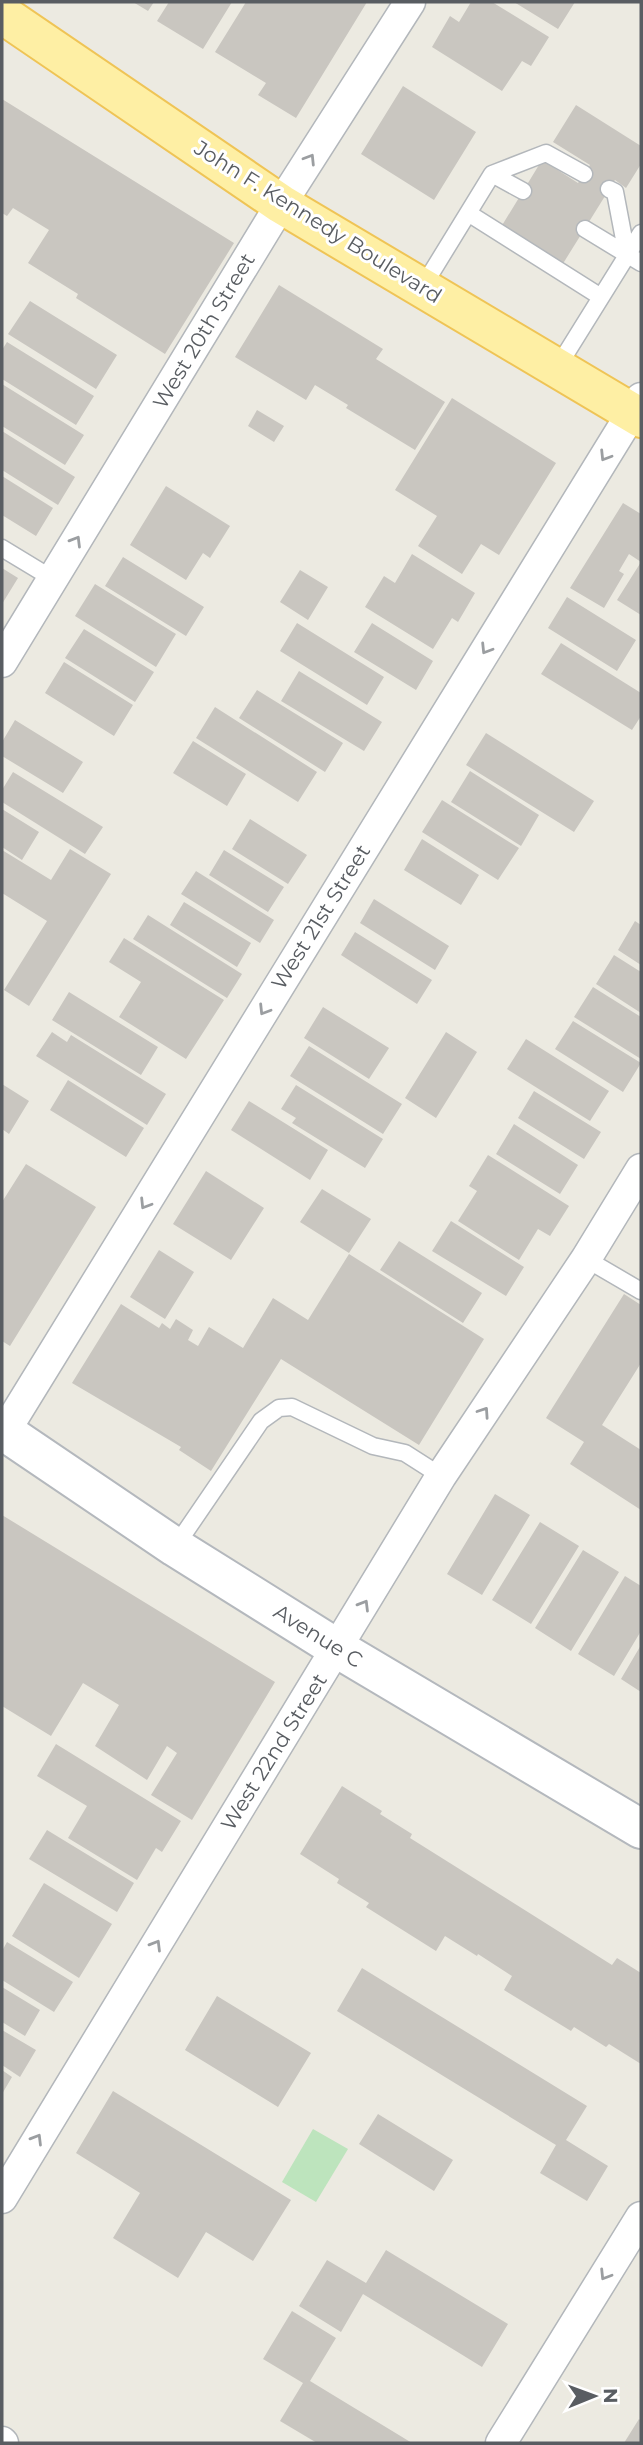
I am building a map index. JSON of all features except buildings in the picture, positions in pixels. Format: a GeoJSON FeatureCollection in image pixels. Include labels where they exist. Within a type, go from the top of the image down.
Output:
{"type":"FeatureCollection","features":[{"type":"Feature","properties":{"kind":"main road","name":"John F. Kennedy Boulevard"},"geometry":{"type":"LineString","coordinates":[[2,14],[281,204],[557,369],[638,409]]}},
{"type":"Feature","properties":{"kind":"main road","name":"Avenue C"},"geometry":{"type":"LineString","coordinates":[[3,1432],[175,1546],[338,1649],[641,1829]]}},
{"type":"Feature","properties":{"kind":"street","name":"West 20th Street"},"geometry":{"type":"LineString","coordinates":[[2,662],[281,204],[410,2]]}},
{"type":"Feature","properties":{"kind":"street","name":"West 21st Street"},"geometry":{"type":"LineString","coordinates":[[3,1432],[638,409]]}},
{"type":"Feature","properties":{"kind":"street","name":"West 22nd Street"},"geometry":{"type":"LineString","coordinates":[[2,2198],[441,1476],[586,1259],[641,1169]]}},
{"type":"Feature","properties":{"kind":"street"},"geometry":{"type":"LineString","coordinates":[[501,2443],[641,2217]]}},
{"type":"Feature","properties":{"kind":"lane"},"geometry":{"type":"LineString","coordinates":[[422,288],[492,174],[546,153],[584,174]]}},
{"type":"Feature","properties":{"kind":"lane"},"geometry":{"type":"LineString","coordinates":[[492,174],[523,191]]}},
{"type":"Feature","properties":{"kind":"lane"},"geometry":{"type":"LineString","coordinates":[[609,189],[615,192],[634,259]]}},
{"type":"Feature","properties":{"kind":"lane"},"geometry":{"type":"LineString","coordinates":[[468,214],[601,297]]}},
{"type":"Feature","properties":{"kind":"lane"},"geometry":{"type":"LineString","coordinates":[[585,229],[634,259]]}},
{"type":"Feature","properties":{"kind":"lane"},"geometry":{"type":"LineString","coordinates":[[557,369],[601,297],[634,259],[641,233]]}},
{"type":"Feature","properties":{"kind":"lane"},"geometry":{"type":"LineString","coordinates":[[2,548],[53,579]]}},
{"type":"Feature","properties":{"kind":"lane"},"geometry":{"type":"LineString","coordinates":[[586,1259],[641,1291]]}},
{"type":"Feature","properties":{"kind":"lane"},"geometry":{"type":"LineString","coordinates":[[175,1546],[261,1421],[279,1408],[292,1407],[373,1446],[405,1454],[441,1476]]}},
{"type":"Feature","properties":{"kind":"green space"},"geometry":{"type":"Polygon","coordinates":[[[313,2129],[348,2149],[316,2202],[282,2182],[313,2129]]]}}]}
